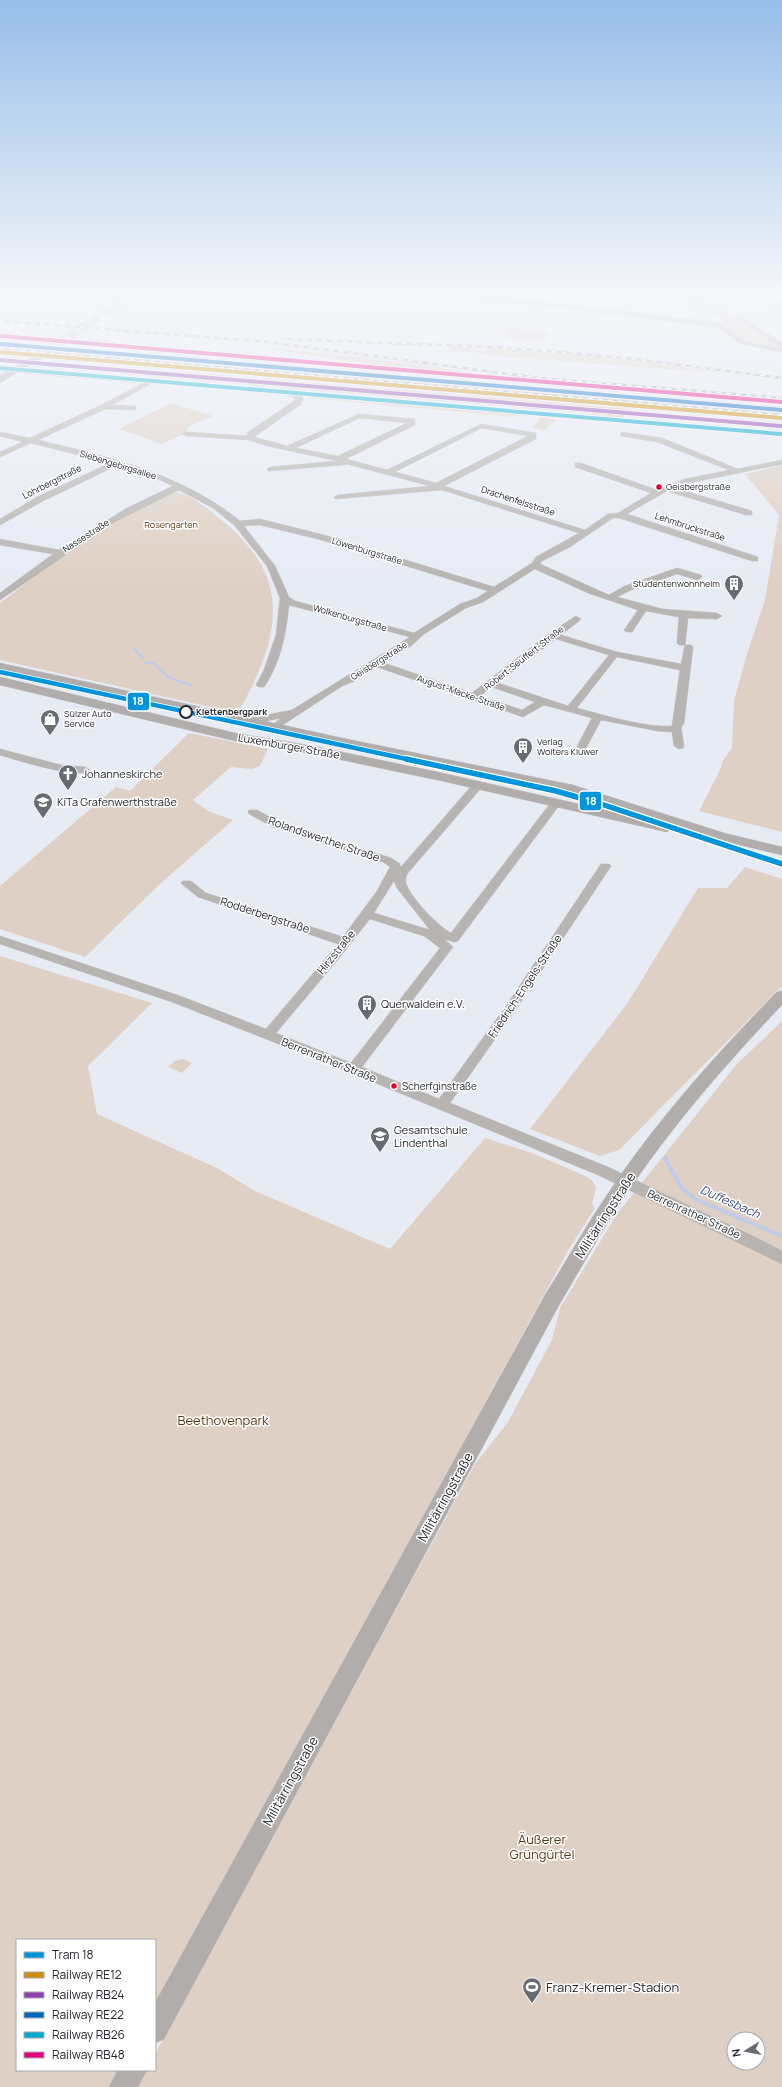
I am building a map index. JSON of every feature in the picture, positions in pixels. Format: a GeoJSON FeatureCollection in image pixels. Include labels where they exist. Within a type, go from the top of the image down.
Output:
{"type":"FeatureCollection","features":[{"type":"Feature","properties":{"kind":"main road","name":"Luxemburger Straße"},"geometry":{"type":"LineString","coordinates":[[0,666],[251,721],[273,729],[550,784],[596,796],[720,836],[782,851]]}},
{"type":"Feature","properties":{"kind":"main road","name":"Luxemburger Straße"},"geometry":{"type":"LineString","coordinates":[[0,681],[235,737],[279,744],[478,785],[685,832],[720,836]]}},
{"type":"Feature","properties":{"kind":"main road"},"geometry":{"type":"LineString","coordinates":[[235,737],[256,735],[273,729],[272,739],[279,744]]}},
{"type":"Feature","properties":{"kind":"main road"},"geometry":{"type":"LineString","coordinates":[[524,796],[548,797],[553,795],[556,791],[550,784]]}},
{"type":"Feature","properties":{"kind":"main road","name":"Militärringstraße"},"geometry":{"type":"LineString","coordinates":[[156,2028],[552,1300],[605,1213],[626,1182],[701,1081],[744,1034],[782,996]]}},
{"type":"Feature","properties":{"kind":"main road"},"geometry":{"type":"LineString","coordinates":[[124,2087],[132,2071]]}},
{"type":"Feature","properties":{"kind":"street"},"geometry":{"type":"LineString","coordinates":[[0,455],[104,407],[132,391]]}},
{"type":"Feature","properties":{"kind":"street"},"geometry":{"type":"LineString","coordinates":[[250,438],[251,434],[300,400],[299,397],[286,392],[279,391]]}},
{"type":"Feature","properties":{"kind":"street"},"geometry":{"type":"LineString","coordinates":[[104,407],[133,408]]}},
{"type":"Feature","properties":{"kind":"street"},"geometry":{"type":"LineString","coordinates":[[289,448],[360,416],[412,421],[412,423],[339,459]]}},
{"type":"Feature","properties":{"kind":"street"},"geometry":{"type":"LineString","coordinates":[[389,472],[481,426],[533,435],[533,437],[440,487]]}},
{"type":"Feature","properties":{"kind":"street","name":"Siebengebirgsallee"},"geometry":{"type":"LineString","coordinates":[[0,434],[116,463],[161,478],[216,506],[238,524],[260,550],[271,566],[285,598],[281,635],[270,670],[261,685]]}},
{"type":"Feature","properties":{"kind":"street","name":"Drachenfelsstraße"},"geometry":{"type":"LineString","coordinates":[[186,434],[250,438],[267,444],[339,459],[440,487],[587,533]]}},
{"type":"Feature","properties":{"kind":"street"},"geometry":{"type":"LineString","coordinates":[[624,434],[659,440],[737,471]]}},
{"type":"Feature","properties":{"kind":"street","name":"Drachenfelsstraße"},"geometry":{"type":"LineString","coordinates":[[271,469],[349,462]]}},
{"type":"Feature","properties":{"kind":"street","name":"Geisbergstraße"},"geometry":{"type":"LineString","coordinates":[[273,729],[294,712],[339,684],[352,679],[377,664],[408,644],[415,636],[463,606],[480,600],[535,565],[540,559],[587,533],[611,516],[620,515],[656,492],[666,488],[737,471],[782,462]]}},
{"type":"Feature","properties":{"kind":"street","name":"Lohrbergstraße"},"geometry":{"type":"LineString","coordinates":[[0,522],[40,499],[116,463]]}},
{"type":"Feature","properties":{"kind":"street"},"geometry":{"type":"LineString","coordinates":[[578,464],[656,492]]}},
{"type":"Feature","properties":{"kind":"street","name":"Nassestraße"},"geometry":{"type":"LineString","coordinates":[[0,598],[59,553],[112,519],[142,503],[178,487]]}},
{"type":"Feature","properties":{"kind":"street","name":"Drachenfelsstraße"},"geometry":{"type":"LineString","coordinates":[[338,497],[440,487]]}},
{"type":"Feature","properties":{"kind":"street"},"geometry":{"type":"LineString","coordinates":[[666,488],[749,513]]}},
{"type":"Feature","properties":{"kind":"street","name":"Lehmbruckstraße"},"geometry":{"type":"LineString","coordinates":[[620,515],[755,559]]}},
{"type":"Feature","properties":{"kind":"street","name":"Löwenburgstraße"},"geometry":{"type":"LineString","coordinates":[[238,524],[260,522],[313,536],[495,590]]}},
{"type":"Feature","properties":{"kind":"street"},"geometry":{"type":"LineString","coordinates":[[0,542],[59,553]]}},
{"type":"Feature","properties":{"kind":"street"},"geometry":{"type":"LineString","coordinates":[[535,565],[609,598],[644,608],[684,616],[717,616]]}},
{"type":"Feature","properties":{"kind":"street"},"geometry":{"type":"LineString","coordinates":[[609,598],[628,588],[677,571],[698,578]]}},
{"type":"Feature","properties":{"kind":"street","name":"Wolkenburgstraße"},"geometry":{"type":"LineString","coordinates":[[285,598],[292,603],[415,636]]}},
{"type":"Feature","properties":{"kind":"street"},"geometry":{"type":"LineString","coordinates":[[629,630],[644,608]]}},
{"type":"Feature","properties":{"kind":"street"},"geometry":{"type":"LineString","coordinates":[[679,746],[676,728],[679,723],[685,668],[684,616]]}},
{"type":"Feature","properties":{"kind":"street","name":"Robert-Seuffert-Straße"},"geometry":{"type":"LineString","coordinates":[[473,697],[576,619]]}},
{"type":"Feature","properties":{"kind":"street"},"geometry":{"type":"LineString","coordinates":[[553,635],[615,654],[685,668]]}},
{"type":"Feature","properties":{"kind":"street"},"geometry":{"type":"LineString","coordinates":[[570,710],[615,654]]}},
{"type":"Feature","properties":{"kind":"street","name":"August-Macke-Straße"},"geometry":{"type":"LineString","coordinates":[[377,664],[523,714],[543,701]]}},
{"type":"Feature","properties":{"kind":"street","name":"August-Macke-Straße"},"geometry":{"type":"LineString","coordinates":[[491,684],[597,718],[666,730],[676,728]]}},
{"type":"Feature","properties":{"kind":"street","name":"Geisbergstraße"},"geometry":{"type":"LineString","coordinates":[[251,721],[294,712]]}},
{"type":"Feature","properties":{"kind":"street"},"geometry":{"type":"LineString","coordinates":[[579,752],[597,718]]}},
{"type":"Feature","properties":{"kind":"street"},"geometry":{"type":"LineString","coordinates":[[0,752],[61,768],[85,770]]}},
{"type":"Feature","properties":{"kind":"street","name":"Hirzstraße"},"geometry":{"type":"LineString","coordinates":[[268,1035],[345,942],[366,914],[394,871],[399,869],[478,785]]}},
{"type":"Feature","properties":{"kind":"street"},"geometry":{"type":"LineString","coordinates":[[353,1069],[556,803]]}},
{"type":"Feature","properties":{"kind":"street","name":"Rolandswerther Straße"},"geometry":{"type":"LineString","coordinates":[[253,812],[277,825],[387,860],[399,869]]}},
{"type":"Feature","properties":{"kind":"street","name":"Friedrich-Engels-Straße"},"geometry":{"type":"LineString","coordinates":[[442,1105],[510,1009],[605,866]]}},
{"type":"Feature","properties":{"kind":"street"},"geometry":{"type":"LineString","coordinates":[[399,869],[401,886],[435,929],[451,942]]}},
{"type":"Feature","properties":{"kind":"street","name":"Rodderbergstraße"},"geometry":{"type":"LineString","coordinates":[[187,883],[202,895],[345,942]]}},
{"type":"Feature","properties":{"kind":"street"},"geometry":{"type":"LineString","coordinates":[[366,914],[428,933],[451,942]]}},
{"type":"Feature","properties":{"kind":"street","name":"Berrenrather Straße"},"geometry":{"type":"LineString","coordinates":[[0,940],[176,999],[442,1105],[626,1182],[782,1258]]}},
{"type":"Feature","properties":{"kind":"green space"},"geometry":{"type":"Polygon","coordinates":[[[329,391],[415,391],[631,409],[631,412],[620,418],[587,413],[329,391]]]}},
{"type":"Feature","properties":{"kind":"green space"},"geometry":{"type":"Polygon","coordinates":[[[553,391],[590,391],[782,407],[782,410],[553,391]]]}},
{"type":"Feature","properties":{"kind":"green space"},"geometry":{"type":"Polygon","coordinates":[[[315,394],[523,412],[521,416],[513,415],[512,417],[309,398],[315,394]]]}},
{"type":"Feature","properties":{"kind":"green space"},"geometry":{"type":"Polygon","coordinates":[[[171,403],[213,416],[190,426],[184,434],[162,444],[119,429],[171,403]]]}},
{"type":"Feature","properties":{"kind":"green space"},"geometry":{"type":"Polygon","coordinates":[[[541,417],[557,420],[542,431],[533,427],[541,417]]]}},
{"type":"Feature","properties":{"kind":"green space"},"geometry":{"type":"Polygon","coordinates":[[[782,465],[782,832],[699,811],[721,768],[722,762],[732,748],[734,701],[747,654],[765,600],[779,515],[745,474],[782,465]]]}},
{"type":"Feature","properties":{"kind":"green space","name":"Klettenbergpark"},"geometry":{"type":"Polygon","coordinates":[[[173,492],[186,495],[198,502],[244,540],[260,562],[269,585],[273,607],[271,631],[265,655],[255,681],[241,707],[228,711],[0,660],[0,603],[61,556],[114,521],[173,492]]]}},
{"type":"Feature","properties":{"kind":"green space"},"geometry":{"type":"Polygon","coordinates":[[[189,733],[268,749],[260,766],[252,769],[231,767],[193,800],[208,811],[233,820],[160,884],[85,957],[0,929],[0,886],[116,787],[130,791],[189,733]]]}},
{"type":"Feature","properties":{"kind":"green space"},"geometry":{"type":"Polygon","coordinates":[[[745,867],[782,879],[782,986],[619,1150],[600,1156],[530,1129],[627,1004],[698,888],[727,888],[745,867]]]}},
{"type":"Feature","properties":{"kind":"green space","name":"Beethovenpark"},"geometry":{"type":"Polygon","coordinates":[[[0,956],[152,1003],[88,1066],[97,1114],[217,1168],[253,1190],[390,1249],[485,1138],[532,1153],[583,1175],[592,1180],[596,1188],[592,1204],[595,1208],[569,1249],[156,2004],[156,1939],[16,1939],[16,2071],[119,2071],[110,2087],[0,2087],[0,956]]]}},
{"type":"Feature","properties":{"kind":"green space","name":"Äußerer Grüngürtel"},"geometry":{"type":"Polygon","coordinates":[[[782,1021],[782,2087],[137,2087],[145,2071],[156,2071],[156,2052],[475,1464],[508,1422],[552,1340],[560,1308],[617,1214],[736,1065],[782,1021]]]}},
{"type":"Feature","properties":{"kind":"green space"},"geometry":{"type":"Polygon","coordinates":[[[183,1059],[192,1063],[182,1073],[168,1067],[175,1061],[183,1059]]]}},
{"type":"Feature","properties":{"kind":"waterway"},"geometry":{"type":"LineString","coordinates":[[134,649],[142,657]]}},
{"type":"Feature","properties":{"kind":"waterway"},"geometry":{"type":"LineString","coordinates":[[145,663],[153,663],[168,677],[190,685]]}},
{"type":"Feature","properties":{"kind":"waterway","name":"Duffesbach"},"geometry":{"type":"LineString","coordinates":[[665,1158],[681,1187],[695,1199],[782,1236]]}},
{"type":"Feature","properties":{"kind":"railway"},"geometry":{"type":"LineString","coordinates":[[502,391],[782,415]]}},
{"type":"Feature","properties":{"kind":"railway"},"geometry":{"type":"LineString","coordinates":[[702,391],[782,398]]}},
{"type":"Feature","properties":{"kind":"tram line","name":"18"},"geometry":{"type":"LineString","coordinates":[[0,672],[556,791],[601,804],[782,864]]}},
{"type":"Feature","properties":{"kind":"rail line","name":"RB26"},"geometry":{"type":"LineString","coordinates":[[277,391],[781,434]]}},
{"type":"Feature","properties":{"kind":"rail line","name":"RB24"},"geometry":{"type":"LineString","coordinates":[[371,391],[781,426]]}},
{"type":"Feature","properties":{"kind":"rail line","name":"RE12"},"geometry":{"type":"LineString","coordinates":[[467,391],[782,418]]}},
{"type":"Feature","properties":{"kind":"rail line","name":"RE22"},"geometry":{"type":"LineString","coordinates":[[562,391],[782,410]]}},
{"type":"Feature","properties":{"kind":"rail line","name":"RB48"},"geometry":{"type":"LineString","coordinates":[[656,391],[782,402]]}},
{"type":"Feature","properties":{"kind":"place","name":"Geisbergstraße"},"geometry":{"type":"Point","coordinates":[659,487]}},
{"type":"Feature","properties":{"kind":"place","name":"Studentenwohnheim"},"geometry":{"type":"Point","coordinates":[734,601]}},
{"type":"Feature","properties":{"kind":"place","name":"Klettenbergpark"},"geometry":{"type":"Point","coordinates":[186,712]}},
{"type":"Feature","properties":{"kind":"place","name":"Sülzer Auto Service"},"geometry":{"type":"Point","coordinates":[50,736]}},
{"type":"Feature","properties":{"kind":"place","name":"Verlag Wolters Kluwer"},"geometry":{"type":"Point","coordinates":[523,764]}},
{"type":"Feature","properties":{"kind":"place","name":"Johanneskirche"},"geometry":{"type":"Point","coordinates":[68,791]}},
{"type":"Feature","properties":{"kind":"place","name":"KiTa Grafenwerthstraße"},"geometry":{"type":"Point","coordinates":[43,819]}},
{"type":"Feature","properties":{"kind":"place","name":"Querwaldein e.V."},"geometry":{"type":"Point","coordinates":[367,1021]}},
{"type":"Feature","properties":{"kind":"place","name":"Scherfginstraße"},"geometry":{"type":"Point","coordinates":[394,1086]}},
{"type":"Feature","properties":{"kind":"place","name":"Gesamtschule Lindenthal"},"geometry":{"type":"Point","coordinates":[380,1153]}},
{"type":"Feature","properties":{"kind":"place","name":"Franz-Kremer-Stadion"},"geometry":{"type":"Point","coordinates":[532,2004]}},
{"type":"Feature","properties":{"kind":"park label","name":"Rosengarten"},"geometry":{"type":"Point","coordinates":[171,525]}}]}
